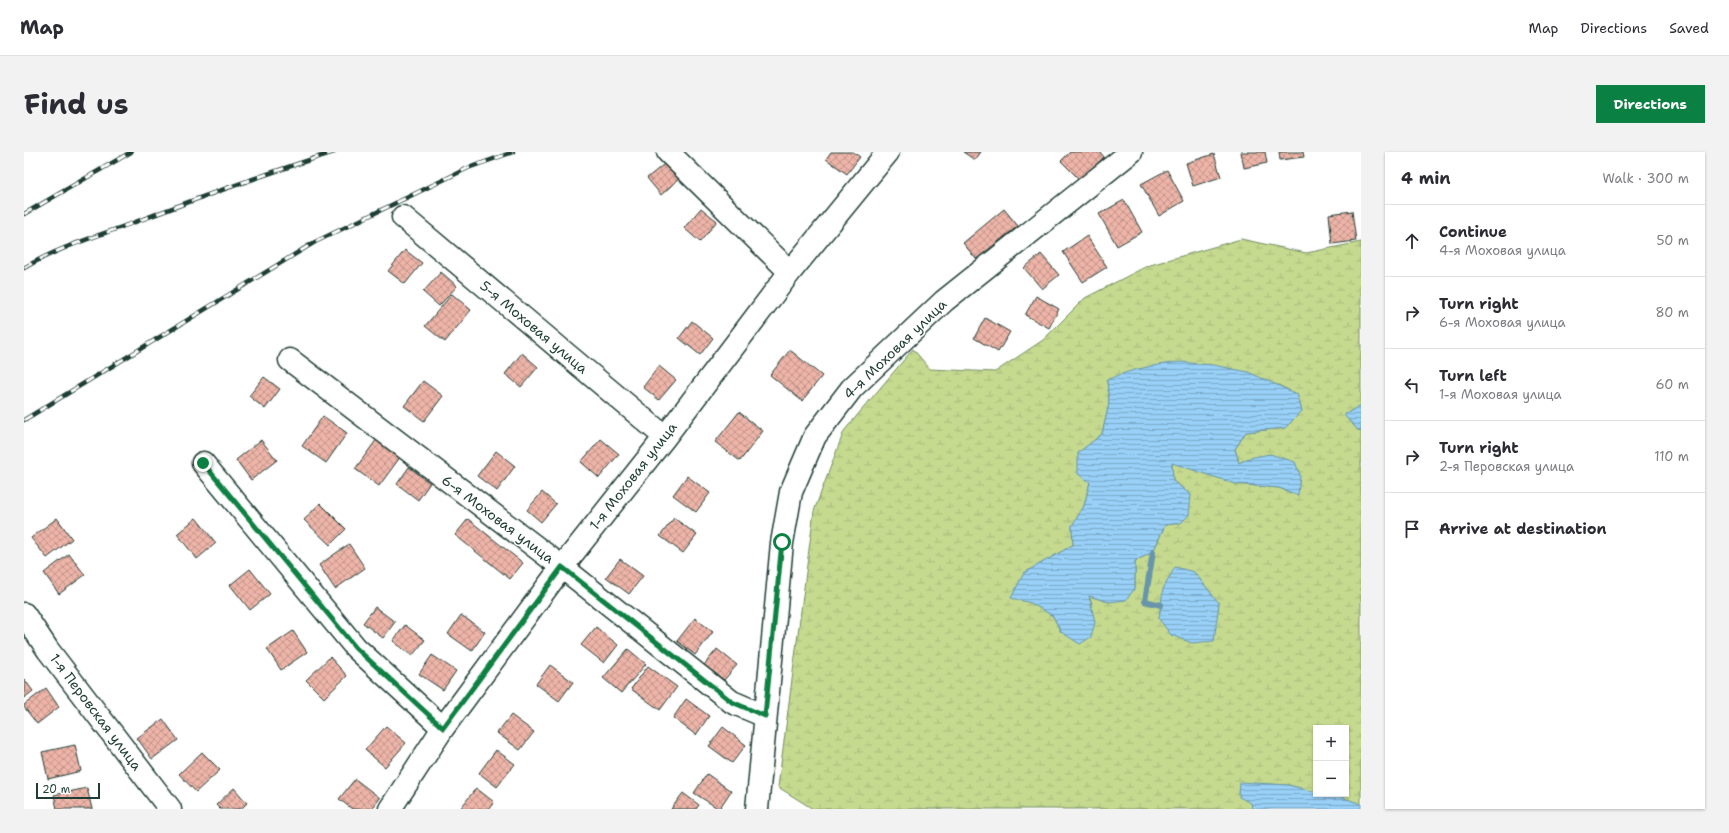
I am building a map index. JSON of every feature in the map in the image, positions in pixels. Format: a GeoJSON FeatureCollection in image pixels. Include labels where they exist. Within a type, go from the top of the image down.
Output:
{"type":"FeatureCollection","features":[{"type":"Feature","properties":{"kind":"street"},"geometry":{"type":"LineString","coordinates":[[668,152],[790,272]]}},
{"type":"Feature","properties":{"kind":"street","name":"1-я Моховая улица"},"geometry":{"type":"LineString","coordinates":[[390,809],[443,728],[562,567],[665,437],[790,272],[888,152]]}},
{"type":"Feature","properties":{"kind":"street","name":"4-я Моховая улица"},"geometry":{"type":"LineString","coordinates":[[758,809],[765,716],[782,542],[791,492],[815,436],[852,388],[944,300],[1131,152]]}},
{"type":"Feature","properties":{"kind":"street","name":"5-я Моховая улица"},"geometry":{"type":"LineString","coordinates":[[403,217],[665,437]]}},
{"type":"Feature","properties":{"kind":"street","name":"6-я Моховая улица"},"geometry":{"type":"LineString","coordinates":[[290,360],[562,567],[732,702],[765,716]]}},
{"type":"Feature","properties":{"kind":"street"},"geometry":{"type":"LineString","coordinates":[[203,463],[356,648],[443,728]]}},
{"type":"Feature","properties":{"kind":"street","name":"1-я Перовская улица"},"geometry":{"type":"LineString","coordinates":[[24,614],[48,650],[170,809]]}},
{"type":"Feature","properties":{"kind":"green space"},"geometry":{"type":"Polygon","coordinates":[[[1241,239],[1306,253],[1361,242],[1361,405],[1344,415],[1358,430],[1361,431],[1361,804],[1339,797],[1349,797],[1349,725],[1313,725],[1313,791],[1288,785],[1266,784],[1252,803],[1252,809],[813,809],[778,787],[814,511],[844,431],[913,349],[930,369],[995,372],[1043,340],[1085,298],[1147,266],[1241,239]],[[1107,380],[1109,404],[1102,434],[1078,453],[1090,482],[1084,506],[1072,526],[1073,545],[1024,573],[1031,603],[1053,616],[1061,632],[1092,603],[1089,596],[1109,602],[1135,588],[1135,561],[1153,552],[1165,525],[1181,523],[1191,495],[1173,481],[1172,462],[1236,484],[1279,488],[1298,495],[1249,458],[1239,463],[1235,449],[1246,432],[1285,428],[1302,411],[1297,394],[1278,385],[1107,380]],[[1194,572],[1161,605],[1159,619],[1206,587],[1194,572]]]}},
{"type":"Feature","properties":{"kind":"water"},"geometry":{"type":"Polygon","coordinates":[[[1180,362],[1213,365],[1248,372],[1297,394],[1302,411],[1285,428],[1246,432],[1235,449],[1239,463],[1249,458],[1270,454],[1295,462],[1300,475],[1298,495],[1279,488],[1236,484],[1172,463],[1173,481],[1191,495],[1189,515],[1181,523],[1165,525],[1153,552],[1135,561],[1135,588],[1126,600],[1109,602],[1089,596],[1095,622],[1091,637],[1080,644],[1061,632],[1053,616],[1031,603],[1011,598],[1024,573],[1073,545],[1072,526],[1084,506],[1090,482],[1078,474],[1078,453],[1102,434],[1109,404],[1107,380],[1143,368],[1180,362]]]}},
{"type":"Feature","properties":{"kind":"water"},"geometry":{"type":"Polygon","coordinates":[[[1361,405],[1361,431],[1358,430],[1344,415],[1361,405]]]}},
{"type":"Feature","properties":{"kind":"water"},"geometry":{"type":"Polygon","coordinates":[[[1175,567],[1194,572],[1219,603],[1214,641],[1192,643],[1171,635],[1159,619],[1163,589],[1175,567]]]}},
{"type":"Feature","properties":{"kind":"water"},"geometry":{"type":"Polygon","coordinates":[[[1240,782],[1288,785],[1313,791],[1313,797],[1341,797],[1361,804],[1361,809],[1252,809],[1251,803],[1239,797],[1240,782]]]}},
{"type":"Feature","properties":{"kind":"building"},"geometry":{"type":"Polygon","coordinates":[[[831,152],[853,152],[860,157],[847,174],[826,159],[831,152]]]}},
{"type":"Feature","properties":{"kind":"building"},"geometry":{"type":"Polygon","coordinates":[[[963,152],[981,152],[975,160],[963,152]]]}},
{"type":"Feature","properties":{"kind":"building"},"geometry":{"type":"Polygon","coordinates":[[[1070,152],[1100,152],[1104,157],[1080,180],[1061,161],[1070,152]]]}},
{"type":"Feature","properties":{"kind":"building"},"geometry":{"type":"Polygon","coordinates":[[[1241,152],[1265,152],[1267,163],[1244,168],[1241,152]]]}},
{"type":"Feature","properties":{"kind":"building"},"geometry":{"type":"Polygon","coordinates":[[[1279,152],[1303,152],[1304,157],[1280,160],[1279,152]]]}},
{"type":"Feature","properties":{"kind":"building"},"geometry":{"type":"Polygon","coordinates":[[[1214,154],[1221,177],[1193,186],[1186,163],[1214,154]]]}},
{"type":"Feature","properties":{"kind":"building"},"geometry":{"type":"Polygon","coordinates":[[[668,161],[681,177],[661,195],[647,178],[668,161]]]}},
{"type":"Feature","properties":{"kind":"building"},"geometry":{"type":"Polygon","coordinates":[[[1167,170],[1184,201],[1159,216],[1141,184],[1167,170]]]}},
{"type":"Feature","properties":{"kind":"building"},"geometry":{"type":"Polygon","coordinates":[[[1124,200],[1142,232],[1117,246],[1099,214],[1124,200]]]}},
{"type":"Feature","properties":{"kind":"building"},"geometry":{"type":"Polygon","coordinates":[[[701,208],[717,221],[700,242],[684,228],[701,208]]]}},
{"type":"Feature","properties":{"kind":"building"},"geometry":{"type":"Polygon","coordinates":[[[1004,209],[1018,226],[976,259],[963,243],[1004,209]]]}},
{"type":"Feature","properties":{"kind":"building"},"geometry":{"type":"Polygon","coordinates":[[[1352,211],[1356,241],[1332,244],[1329,214],[1352,211]]]}},
{"type":"Feature","properties":{"kind":"building"},"geometry":{"type":"Polygon","coordinates":[[[1087,236],[1107,267],[1083,282],[1063,252],[1087,236]]]}},
{"type":"Feature","properties":{"kind":"building"},"geometry":{"type":"Polygon","coordinates":[[[405,250],[422,263],[405,284],[388,271],[405,250]]]}},
{"type":"Feature","properties":{"kind":"building"},"geometry":{"type":"Polygon","coordinates":[[[1041,254],[1059,275],[1042,289],[1024,268],[1041,254]]]}},
{"type":"Feature","properties":{"kind":"building"},"geometry":{"type":"Polygon","coordinates":[[[441,272],[457,286],[439,306],[423,292],[441,272]]]}},
{"type":"Feature","properties":{"kind":"building"},"geometry":{"type":"Polygon","coordinates":[[[452,294],[471,310],[445,342],[425,326],[452,294]]]}},
{"type":"Feature","properties":{"kind":"building"},"geometry":{"type":"Polygon","coordinates":[[[1036,296],[1059,309],[1049,328],[1025,315],[1036,296]]]}},
{"type":"Feature","properties":{"kind":"building"},"geometry":{"type":"Polygon","coordinates":[[[985,318],[1010,332],[998,352],[974,338],[985,318]]]}},
{"type":"Feature","properties":{"kind":"building"},"geometry":{"type":"Polygon","coordinates":[[[692,321],[713,338],[700,355],[679,338],[692,321]]]}},
{"type":"Feature","properties":{"kind":"building"},"geometry":{"type":"Polygon","coordinates":[[[790,350],[822,376],[802,401],[770,375],[790,350]]]}},
{"type":"Feature","properties":{"kind":"building"},"geometry":{"type":"Polygon","coordinates":[[[522,353],[538,367],[521,387],[505,374],[522,353]]]}},
{"type":"Feature","properties":{"kind":"building"},"geometry":{"type":"Polygon","coordinates":[[[659,366],[676,380],[659,400],[643,387],[659,366]]]}},
{"type":"Feature","properties":{"kind":"building"},"geometry":{"type":"Polygon","coordinates":[[[264,377],[280,389],[265,409],[249,396],[264,377]]]}},
{"type":"Feature","properties":{"kind":"building"},"geometry":{"type":"Polygon","coordinates":[[[423,381],[443,396],[424,421],[404,406],[423,381]]]}},
{"type":"Feature","properties":{"kind":"building"},"geometry":{"type":"Polygon","coordinates":[[[739,412],[763,431],[740,461],[715,442],[739,412]]]}},
{"type":"Feature","properties":{"kind":"building"},"geometry":{"type":"Polygon","coordinates":[[[323,416],[347,433],[326,463],[302,446],[323,416]]]}},
{"type":"Feature","properties":{"kind":"building"},"geometry":{"type":"Polygon","coordinates":[[[377,439],[401,456],[379,486],[355,469],[377,439]]]}},
{"type":"Feature","properties":{"kind":"building"},"geometry":{"type":"Polygon","coordinates":[[[601,439],[619,454],[599,478],[581,462],[601,439]]]}},
{"type":"Feature","properties":{"kind":"building"},"geometry":{"type":"Polygon","coordinates":[[[261,440],[277,460],[251,480],[236,460],[261,440]]]}},
{"type":"Feature","properties":{"kind":"building"},"geometry":{"type":"Polygon","coordinates":[[[496,451],[515,466],[497,491],[477,476],[496,451]]]}},
{"type":"Feature","properties":{"kind":"building"},"geometry":{"type":"Polygon","coordinates":[[[409,467],[430,483],[418,500],[397,484],[409,467]]]}},
{"type":"Feature","properties":{"kind":"building"},"geometry":{"type":"Polygon","coordinates":[[[687,476],[710,493],[696,512],[673,495],[687,476]]]}},
{"type":"Feature","properties":{"kind":"building"},"geometry":{"type":"Polygon","coordinates":[[[542,492],[556,504],[541,522],[527,510],[542,492]]]}},
{"type":"Feature","properties":{"kind":"building"},"geometry":{"type":"Polygon","coordinates":[[[320,503],[346,529],[330,545],[304,520],[320,503]]]}},
{"type":"Feature","properties":{"kind":"building"},"geometry":{"type":"Polygon","coordinates":[[[57,518],[72,539],[47,558],[31,538],[57,518]]]}},
{"type":"Feature","properties":{"kind":"building"},"geometry":{"type":"Polygon","coordinates":[[[196,518],[216,543],[197,559],[177,534],[196,518]]]}},
{"type":"Feature","properties":{"kind":"building"},"geometry":{"type":"Polygon","coordinates":[[[674,518],[697,535],[683,553],[660,536],[674,518]]]}},
{"type":"Feature","properties":{"kind":"building"},"geometry":{"type":"Polygon","coordinates":[[[468,519],[523,563],[510,579],[455,535],[468,519]]]}},
{"type":"Feature","properties":{"kind":"building"},"geometry":{"type":"Polygon","coordinates":[[[349,544],[365,568],[335,589],[319,565],[349,544]]]}},
{"type":"Feature","properties":{"kind":"building"},"geometry":{"type":"Polygon","coordinates":[[[69,554],[85,575],[59,594],[44,573],[69,554]]]}},
{"type":"Feature","properties":{"kind":"building"},"geometry":{"type":"Polygon","coordinates":[[[620,559],[643,576],[629,594],[606,577],[620,559]]]}},
{"type":"Feature","properties":{"kind":"building"},"geometry":{"type":"Polygon","coordinates":[[[250,569],[270,594],[250,610],[230,585],[250,569]]]}},
{"type":"Feature","properties":{"kind":"building"},"geometry":{"type":"Polygon","coordinates":[[[375,607],[395,622],[383,638],[363,623],[375,607]]]}},
{"type":"Feature","properties":{"kind":"building"},"geometry":{"type":"Polygon","coordinates":[[[461,615],[485,632],[472,651],[448,634],[461,615]]]}},
{"type":"Feature","properties":{"kind":"building"},"geometry":{"type":"Polygon","coordinates":[[[695,618],[713,632],[695,655],[677,641],[695,618]]]}},
{"type":"Feature","properties":{"kind":"building"},"geometry":{"type":"Polygon","coordinates":[[[405,625],[425,640],[412,656],[393,641],[405,625]]]}},
{"type":"Feature","properties":{"kind":"building"},"geometry":{"type":"Polygon","coordinates":[[[596,627],[618,645],[604,663],[581,645],[596,627]]]}},
{"type":"Feature","properties":{"kind":"building"},"geometry":{"type":"Polygon","coordinates":[[[293,631],[307,652],[281,670],[267,649],[293,631]]]}},
{"type":"Feature","properties":{"kind":"building"},"geometry":{"type":"Polygon","coordinates":[[[628,649],[646,664],[621,693],[603,678],[628,649]]]}},
{"type":"Feature","properties":{"kind":"building"},"geometry":{"type":"Polygon","coordinates":[[[717,649],[737,665],[724,680],[704,665],[717,649]]]}},
{"type":"Feature","properties":{"kind":"building"},"geometry":{"type":"Polygon","coordinates":[[[432,655],[456,671],[443,690],[419,674],[432,655]]]}},
{"type":"Feature","properties":{"kind":"building"},"geometry":{"type":"Polygon","coordinates":[[[330,657],[347,676],[324,698],[306,680],[330,657]]]}},
{"type":"Feature","properties":{"kind":"building"},"geometry":{"type":"Polygon","coordinates":[[[550,665],[573,682],[559,701],[536,684],[550,665]]]}},
{"type":"Feature","properties":{"kind":"building"},"geometry":{"type":"Polygon","coordinates":[[[648,666],[677,687],[660,710],[631,689],[648,666]]]}},
{"type":"Feature","properties":{"kind":"building"},"geometry":{"type":"Polygon","coordinates":[[[24,679],[33,691],[24,698],[24,679]]]}},
{"type":"Feature","properties":{"kind":"building"},"geometry":{"type":"Polygon","coordinates":[[[46,688],[59,707],[37,724],[24,705],[46,688]]]}},
{"type":"Feature","properties":{"kind":"building"},"geometry":{"type":"Polygon","coordinates":[[[686,699],[709,716],[696,735],[673,718],[686,699]]]}},
{"type":"Feature","properties":{"kind":"building"},"geometry":{"type":"Polygon","coordinates":[[[511,715],[534,732],[520,750],[497,733],[511,715]]]}},
{"type":"Feature","properties":{"kind":"building"},"geometry":{"type":"Polygon","coordinates":[[[163,719],[178,740],[152,759],[137,738],[163,719]]]}},
{"type":"Feature","properties":{"kind":"building"},"geometry":{"type":"Polygon","coordinates":[[[386,726],[406,743],[385,767],[365,750],[386,726]]]}},
{"type":"Feature","properties":{"kind":"building"},"geometry":{"type":"Polygon","coordinates":[[[723,727],[746,745],[732,763],[709,746],[723,727]]]}},
{"type":"Feature","properties":{"kind":"building"},"geometry":{"type":"Polygon","coordinates":[[[75,745],[81,771],[48,779],[42,752],[75,745]]]}},
{"type":"Feature","properties":{"kind":"building"},"geometry":{"type":"Polygon","coordinates":[[[496,750],[515,764],[497,787],[479,773],[496,750]]]}},
{"type":"Feature","properties":{"kind":"building"},"geometry":{"type":"Polygon","coordinates":[[[202,752],[220,770],[196,792],[179,774],[202,752]]]}},
{"type":"Feature","properties":{"kind":"building"},"geometry":{"type":"Polygon","coordinates":[[[707,774],[731,791],[719,809],[694,793],[707,774]]]}},
{"type":"Feature","properties":{"kind":"building"},"geometry":{"type":"Polygon","coordinates":[[[355,779],[380,798],[372,809],[352,809],[339,799],[355,779]]]}},
{"type":"Feature","properties":{"kind":"building"},"geometry":{"type":"Polygon","coordinates":[[[87,788],[92,809],[57,809],[54,795],[87,788]]]}},
{"type":"Feature","properties":{"kind":"building"},"geometry":{"type":"Polygon","coordinates":[[[234,788],[247,803],[241,809],[220,809],[216,805],[234,788]]]}},
{"type":"Feature","properties":{"kind":"building"},"geometry":{"type":"Polygon","coordinates":[[[476,788],[494,802],[489,809],[460,809],[476,788]]]}},
{"type":"Feature","properties":{"kind":"building"},"geometry":{"type":"Polygon","coordinates":[[[683,793],[699,805],[696,809],[671,809],[683,793]]]}},
{"type":"Feature","properties":{"kind":"waterway"},"geometry":{"type":"LineString","coordinates":[[1153,552],[1145,601],[1161,605]]}},
{"type":"Feature","properties":{"kind":"railway"},"geometry":{"type":"LineString","coordinates":[[24,214],[131,152]]}},
{"type":"Feature","properties":{"kind":"railway"},"geometry":{"type":"LineString","coordinates":[[24,268],[76,243],[232,186],[334,152]]}},
{"type":"Feature","properties":{"kind":"railway"},"geometry":{"type":"LineString","coordinates":[[24,420],[315,242],[468,168],[513,152]]}},
{"type":"Feature","properties":{"kind":"route"},"geometry":{"type":"LineString","coordinates":[[203,463],[356,648],[443,728],[562,567],[732,702],[765,716],[782,542]]}}]}
